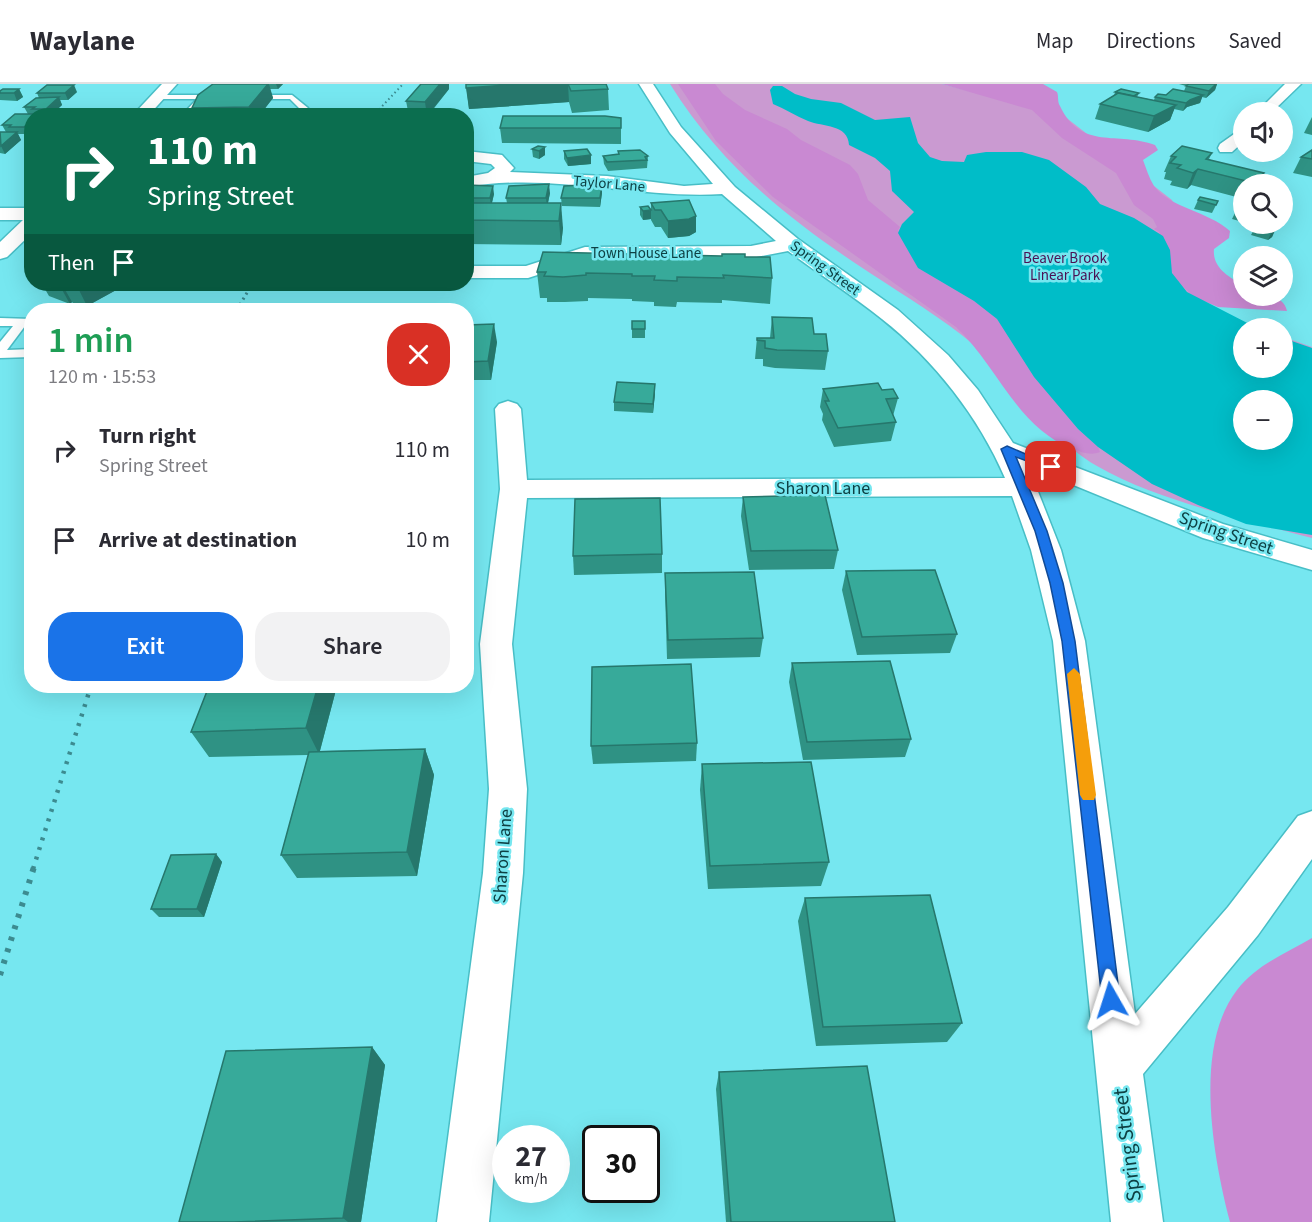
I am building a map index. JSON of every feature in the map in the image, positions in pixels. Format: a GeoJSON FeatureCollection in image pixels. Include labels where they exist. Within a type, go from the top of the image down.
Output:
{"type":"FeatureCollection","features":[{"type":"Feature","properties":{"kind":"street","name":"Spring Street"},"geometry":{"type":"LineString","coordinates":[[646,84],[683,143],[724,189],[792,244],[904,326],[964,388],[1007,449],[1025,487],[1056,583],[1069,641],[1137,1222]]}},
{"type":"Feature","properties":{"kind":"street"},"geometry":{"type":"LineString","coordinates":[[1277,102],[1295,89]]}},
{"type":"Feature","properties":{"kind":"street"},"geometry":{"type":"LineString","coordinates":[[147,108],[164,90]]}},
{"type":"Feature","properties":{"kind":"street"},"geometry":{"type":"LineString","coordinates":[[1226,148],[1233,142]]}},
{"type":"Feature","properties":{"kind":"street"},"geometry":{"type":"LineString","coordinates":[[474,156],[486,156],[503,163],[505,168],[502,173],[494,177]]}},
{"type":"Feature","properties":{"kind":"street","name":"Taylor Lane"},"geometry":{"type":"LineString","coordinates":[[474,181],[494,177],[607,181],[684,191],[724,189]]}},
{"type":"Feature","properties":{"kind":"street"},"geometry":{"type":"LineString","coordinates":[[0,214],[24,214]]}},
{"type":"Feature","properties":{"kind":"street"},"geometry":{"type":"LineString","coordinates":[[0,253],[24,230]]}},
{"type":"Feature","properties":{"kind":"street","name":"Town House Lane"},"geometry":{"type":"LineString","coordinates":[[474,272],[528,272],[585,253],[751,252],[792,244]]}},
{"type":"Feature","properties":{"kind":"street","name":"Sharon Lane"},"geometry":{"type":"LineString","coordinates":[[463,1222],[503,873],[507,789],[496,644],[514,489],[507,409]]}},
{"type":"Feature","properties":{"kind":"street","name":"Spring Street"},"geometry":{"type":"LineString","coordinates":[[1007,449],[1213,531],[1312,560]]}},
{"type":"Feature","properties":{"kind":"street","name":"Sharon Lane"},"geometry":{"type":"LineString","coordinates":[[514,489],[1025,487]]}},
{"type":"Feature","properties":{"kind":"street","name":"Spring Street"},"geometry":{"type":"LineString","coordinates":[[1118,1068],[1243,921],[1312,828]]}},
{"type":"Feature","properties":{"kind":"lane"},"geometry":{"type":"LineString","coordinates":[[164,90],[223,91],[204,97],[164,90]]}},
{"type":"Feature","properties":{"kind":"lane"},"geometry":{"type":"LineString","coordinates":[[193,108],[204,97]]}},
{"type":"Feature","properties":{"kind":"lane"},"geometry":{"type":"LineString","coordinates":[[237,97],[292,97],[304,108]]}},
{"type":"Feature","properties":{"kind":"lane"},"geometry":{"type":"LineString","coordinates":[[0,322],[24,322]]}},
{"type":"Feature","properties":{"kind":"lane"},"geometry":{"type":"LineString","coordinates":[[0,350],[24,325]]}},
{"type":"Feature","properties":{"kind":"lane"},"geometry":{"type":"LineString","coordinates":[[0,354],[24,353]]}},
{"type":"Feature","properties":{"kind":"green space","name":"Beaver Brook Linear Park"},"geometry":{"type":"Polygon","coordinates":[[[670,84],[942,84],[1064,116],[1172,200],[1207,312],[1233,323],[1233,378],[1293,378],[1293,340],[1312,347],[1312,538],[1173,499],[1120,478],[1097,466],[1063,440],[974,345],[936,316],[840,253],[785,212],[759,190],[712,141],[670,84]]]}},
{"type":"Feature","properties":{"kind":"shaded area"},"geometry":{"type":"Polygon","coordinates":[[[678,84],[715,84],[723,94],[745,110],[787,129],[801,140],[850,165],[858,174],[868,200],[900,227],[898,230],[918,268],[974,301],[997,319],[1034,377],[1078,429],[1098,447],[1100,452],[1090,454],[1073,449],[1054,439],[1037,426],[1022,411],[971,342],[956,327],[773,197],[716,141],[678,84]]]}},
{"type":"Feature","properties":{"kind":"shaded area"},"geometry":{"type":"Polygon","coordinates":[[[942,84],[1043,84],[1057,92],[1060,106],[1078,129],[1102,137],[1141,141],[1155,145],[1158,150],[1143,160],[1154,186],[1170,200],[1221,224],[1230,231],[1229,238],[1214,249],[1214,255],[1219,266],[1233,279],[1233,306],[1285,306],[1287,311],[1218,307],[1194,297],[1174,278],[1159,232],[1154,229],[1157,227],[1153,219],[1134,205],[1116,173],[1062,138],[1032,110],[942,84]]]}},
{"type":"Feature","properties":{"kind":"shaded area"},"geometry":{"type":"Polygon","coordinates":[[[1312,938],[1312,1222],[1230,1222],[1213,1135],[1211,1071],[1215,1041],[1223,1014],[1245,981],[1272,960],[1312,938]]]}},
{"type":"Feature","properties":{"kind":"water","name":"Beaver Brook Linear Park"},"geometry":{"type":"Polygon","coordinates":[[[773,86],[782,86],[795,94],[811,99],[841,103],[875,120],[910,117],[918,143],[930,157],[942,161],[964,162],[967,155],[986,152],[1022,152],[1049,160],[1086,187],[1100,204],[1134,218],[1163,236],[1170,250],[1172,273],[1187,292],[1238,318],[1233,318],[1233,378],[1293,378],[1293,341],[1312,348],[1312,535],[1246,524],[1198,505],[1152,484],[1098,447],[1078,429],[1034,377],[997,319],[974,301],[918,268],[898,233],[902,224],[914,212],[892,191],[890,171],[875,158],[849,145],[848,138],[840,130],[808,121],[773,104],[770,90],[773,86]]]}},
{"type":"Feature","properties":{"kind":"building"},"geometry":{"type":"Polygon","coordinates":[[[213,84],[268,84],[249,107],[192,108],[198,95],[213,84]]]}},
{"type":"Feature","properties":{"kind":"building"},"geometry":{"type":"Polygon","coordinates":[[[421,84],[440,84],[425,102],[406,101],[421,84]]]}},
{"type":"Feature","properties":{"kind":"building"},"geometry":{"type":"Polygon","coordinates":[[[466,84],[521,84],[466,88],[466,84]]]}},
{"type":"Feature","properties":{"kind":"building"},"geometry":{"type":"Polygon","coordinates":[[[568,84],[606,84],[608,89],[571,91],[568,84]]]}},
{"type":"Feature","properties":{"kind":"building"},"geometry":{"type":"Polygon","coordinates":[[[1216,84],[1209,91],[1186,86],[1216,84]]]}},
{"type":"Feature","properties":{"kind":"building"},"geometry":{"type":"Polygon","coordinates":[[[47,85],[74,85],[65,93],[37,93],[47,85]]]}},
{"type":"Feature","properties":{"kind":"building"},"geometry":{"type":"Polygon","coordinates":[[[3,89],[19,89],[14,93],[0,93],[3,89]]]}},
{"type":"Feature","properties":{"kind":"building"},"geometry":{"type":"Polygon","coordinates":[[[1121,89],[1139,93],[1134,96],[1115,92],[1121,89]]]}},
{"type":"Feature","properties":{"kind":"building"},"geometry":{"type":"Polygon","coordinates":[[[1173,89],[1203,95],[1186,103],[1155,97],[1158,94],[1166,95],[1173,89]]]}},
{"type":"Feature","properties":{"kind":"building"},"geometry":{"type":"Polygon","coordinates":[[[1118,93],[1176,105],[1154,116],[1100,104],[1118,93]]]}},
{"type":"Feature","properties":{"kind":"building"},"geometry":{"type":"Polygon","coordinates":[[[59,97],[47,108],[24,107],[36,98],[59,97]]]}},
{"type":"Feature","properties":{"kind":"building"},"geometry":{"type":"Polygon","coordinates":[[[15,114],[24,114],[24,127],[2,125],[15,114]]]}},
{"type":"Feature","properties":{"kind":"building"},"geometry":{"type":"Polygon","coordinates":[[[503,116],[605,116],[621,118],[621,128],[500,128],[503,116]]]}},
{"type":"Feature","properties":{"kind":"building"},"geometry":{"type":"Polygon","coordinates":[[[0,132],[17,132],[1,146],[0,132]]]}},
{"type":"Feature","properties":{"kind":"building"},"geometry":{"type":"Polygon","coordinates":[[[538,146],[545,147],[539,151],[532,149],[538,146]]]}},
{"type":"Feature","properties":{"kind":"building"},"geometry":{"type":"Polygon","coordinates":[[[1182,146],[1212,153],[1206,159],[1264,173],[1233,174],[1233,178],[1198,169],[1193,173],[1177,168],[1181,165],[1170,163],[1176,157],[1171,156],[1182,146]]]}},
{"type":"Feature","properties":{"kind":"building"},"geometry":{"type":"Polygon","coordinates":[[[587,149],[591,155],[567,158],[564,151],[587,149]]]}},
{"type":"Feature","properties":{"kind":"building"},"geometry":{"type":"Polygon","coordinates":[[[640,150],[648,156],[645,157],[647,160],[607,162],[603,156],[619,154],[618,151],[640,150]]]}},
{"type":"Feature","properties":{"kind":"building"},"geometry":{"type":"Polygon","coordinates":[[[1312,150],[1312,159],[1301,157],[1312,150]]]}},
{"type":"Feature","properties":{"kind":"building"},"geometry":{"type":"Polygon","coordinates":[[[549,184],[546,198],[506,198],[509,186],[549,184]]]}},
{"type":"Feature","properties":{"kind":"building"},"geometry":{"type":"Polygon","coordinates":[[[602,184],[600,198],[561,198],[564,186],[602,184]]]}},
{"type":"Feature","properties":{"kind":"building"},"geometry":{"type":"Polygon","coordinates":[[[474,185],[493,186],[490,198],[474,198],[474,185]]]}},
{"type":"Feature","properties":{"kind":"building"},"geometry":{"type":"Polygon","coordinates":[[[1200,197],[1218,201],[1216,205],[1198,200],[1200,197]]]}},
{"type":"Feature","properties":{"kind":"building"},"geometry":{"type":"Polygon","coordinates":[[[689,200],[696,216],[668,221],[661,210],[655,210],[651,203],[689,200]]]}},
{"type":"Feature","properties":{"kind":"building"},"geometry":{"type":"Polygon","coordinates":[[[474,203],[561,203],[559,221],[474,220],[474,203]]]}},
{"type":"Feature","properties":{"kind":"building"},"geometry":{"type":"Polygon","coordinates":[[[648,206],[651,210],[643,211],[640,207],[648,206]]]}},
{"type":"Feature","properties":{"kind":"building"},"geometry":{"type":"Polygon","coordinates":[[[543,252],[722,256],[722,254],[745,254],[745,257],[770,257],[772,278],[723,275],[724,278],[677,277],[677,281],[654,280],[655,276],[632,276],[632,274],[586,273],[586,275],[563,277],[544,276],[546,272],[537,272],[543,252]]]}},
{"type":"Feature","properties":{"kind":"building"},"geometry":{"type":"Polygon","coordinates":[[[772,317],[812,318],[814,334],[826,334],[828,351],[765,348],[765,341],[757,340],[757,338],[774,338],[772,317]]]}},
{"type":"Feature","properties":{"kind":"building"},"geometry":{"type":"Polygon","coordinates":[[[632,321],[645,321],[645,329],[632,329],[632,321]]]}},
{"type":"Feature","properties":{"kind":"building"},"geometry":{"type":"Polygon","coordinates":[[[494,324],[488,361],[474,362],[474,325],[494,324]]]}},
{"type":"Feature","properties":{"kind":"building"},"geometry":{"type":"Polygon","coordinates":[[[617,382],[655,384],[653,404],[614,402],[617,382]]]}},
{"type":"Feature","properties":{"kind":"building"},"geometry":{"type":"Polygon","coordinates":[[[878,383],[882,390],[893,389],[898,398],[886,399],[896,422],[838,428],[825,401],[829,401],[823,389],[878,383]]]}},
{"type":"Feature","properties":{"kind":"building"},"geometry":{"type":"Polygon","coordinates":[[[825,495],[838,550],[751,551],[743,497],[825,495]]]}},
{"type":"Feature","properties":{"kind":"building"},"geometry":{"type":"Polygon","coordinates":[[[660,498],[662,554],[573,556],[575,499],[660,498]]]}},
{"type":"Feature","properties":{"kind":"building"},"geometry":{"type":"Polygon","coordinates":[[[935,570],[957,634],[862,637],[846,571],[935,570]]]}},
{"type":"Feature","properties":{"kind":"building"},"geometry":{"type":"Polygon","coordinates":[[[754,572],[763,638],[668,640],[665,573],[754,572]]]}},
{"type":"Feature","properties":{"kind":"building"},"geometry":{"type":"Polygon","coordinates":[[[890,661],[911,739],[807,742],[792,663],[890,661]]]}},
{"type":"Feature","properties":{"kind":"building"},"geometry":{"type":"Polygon","coordinates":[[[691,664],[697,743],[591,746],[592,667],[691,664]]]}},
{"type":"Feature","properties":{"kind":"building"},"geometry":{"type":"Polygon","coordinates":[[[206,693],[316,693],[306,728],[191,732],[206,693]]]}},
{"type":"Feature","properties":{"kind":"building"},"geometry":{"type":"Polygon","coordinates":[[[425,749],[407,852],[281,855],[309,752],[425,749]]]}},
{"type":"Feature","properties":{"kind":"building"},"geometry":{"type":"Polygon","coordinates":[[[811,762],[829,862],[710,866],[702,764],[811,762]]]}},
{"type":"Feature","properties":{"kind":"building"},"geometry":{"type":"Polygon","coordinates":[[[216,854],[197,909],[151,909],[171,855],[216,854]]]}},
{"type":"Feature","properties":{"kind":"building"},"geometry":{"type":"Polygon","coordinates":[[[930,895],[962,1023],[823,1027],[805,898],[930,895]]]}},
{"type":"Feature","properties":{"kind":"building"},"geometry":{"type":"Polygon","coordinates":[[[372,1047],[343,1218],[179,1222],[226,1051],[372,1047]]]}},
{"type":"Feature","properties":{"kind":"building"},"geometry":{"type":"Polygon","coordinates":[[[867,1066],[895,1222],[731,1222],[719,1072],[867,1066]]]}},
{"type":"Feature","properties":{"kind":"railway"},"geometry":{"type":"LineString","coordinates":[[380,108],[403,84]]}},
{"type":"Feature","properties":{"kind":"railway"},"geometry":{"type":"LineString","coordinates":[[241,303],[248,291]]}},
{"type":"Feature","properties":{"kind":"railway"},"geometry":{"type":"LineString","coordinates":[[33,869],[89,693]]}},
{"type":"Feature","properties":{"kind":"railway"},"geometry":{"type":"LineString","coordinates":[[0,975],[34,867]]}},
{"type":"Feature","properties":{"kind":"slow traffic"},"geometry":{"type":"LineString","coordinates":[[1074,674],[1088,795]]}},
{"type":"Feature","properties":{"kind":"route"},"geometry":{"type":"LineString","coordinates":[[1051,467],[1007,449],[1025,487],[1041,531],[1069,641],[1111,1000]]}}]}
